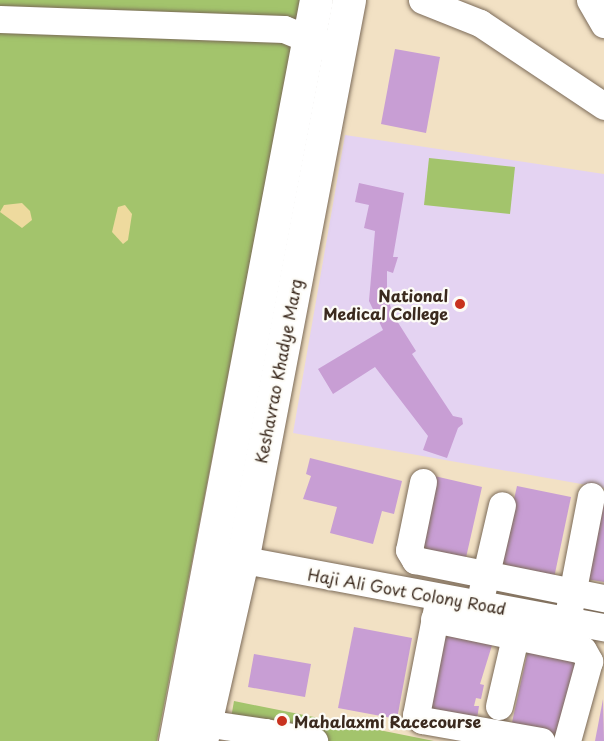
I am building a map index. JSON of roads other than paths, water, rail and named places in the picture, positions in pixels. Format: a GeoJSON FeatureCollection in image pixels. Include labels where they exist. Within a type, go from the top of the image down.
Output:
{"type":"FeatureCollection","features":[{"type":"Feature","properties":{"kind":"main road","name":"Keshavrao Khadye Marg"},"geometry":{"type":"LineString","coordinates":[[175,741],[316,0]]}},
{"type":"Feature","properties":{"kind":"main road","name":"Keshavrao Khadye Marg"},"geometry":{"type":"LineString","coordinates":[[203,732],[242,561],[349,0]]}},
{"type":"Feature","properties":{"kind":"street"},"geometry":{"type":"LineString","coordinates":[[422,0],[480,23],[604,106]]}},
{"type":"Feature","properties":{"kind":"street"},"geometry":{"type":"LineString","coordinates":[[590,0],[604,24]]}},
{"type":"Feature","properties":{"kind":"street"},"geometry":{"type":"LineString","coordinates":[[0,19],[284,29],[340,52]]}},
{"type":"Feature","properties":{"kind":"street"},"geometry":{"type":"LineString","coordinates":[[423,482],[411,556],[418,563],[604,598]]}},
{"type":"Feature","properties":{"kind":"street"},"geometry":{"type":"LineString","coordinates":[[567,741],[589,661],[584,650],[573,592],[591,496]]}},
{"type":"Feature","properties":{"kind":"street"},"geometry":{"type":"LineString","coordinates":[[479,605],[502,505]]}},
{"type":"Feature","properties":{"kind":"street","name":"Haji Ali Govt Colony Road"},"geometry":{"type":"LineString","coordinates":[[210,553],[437,608],[479,605],[518,624],[581,629]]}},
{"type":"Feature","properties":{"kind":"street"},"geometry":{"type":"LineString","coordinates":[[491,733],[510,710],[499,706],[518,624],[437,608],[416,715],[422,720],[491,733],[541,741]]}},
{"type":"Feature","properties":{"kind":"street"},"geometry":{"type":"LineString","coordinates":[[203,732],[314,741]]}},
{"type":"Feature","properties":{"kind":"place","name":"National Medical College"},"geometry":{"type":"Point","coordinates":[460,304]}},
{"type":"Feature","properties":{"kind":"place","name":"Mahalaxmi Racecourse"},"geometry":{"type":"Point","coordinates":[282,721]}}]}
